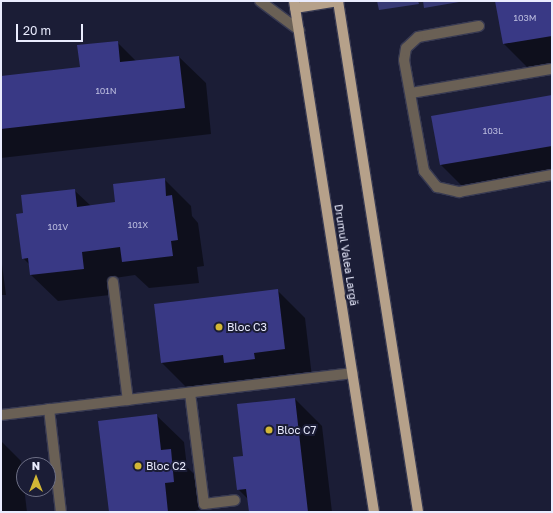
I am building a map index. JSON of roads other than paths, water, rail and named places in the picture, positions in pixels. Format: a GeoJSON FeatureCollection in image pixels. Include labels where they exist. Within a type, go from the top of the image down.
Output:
{"type":"FeatureCollection","features":[{"type":"Feature","properties":{"kind":"main road"},"geometry":{"type":"LineString","coordinates":[[295,4],[338,1],[418,512]]}},
{"type":"Feature","properties":{"kind":"main road","name":"Drumul Valea Largă"},"geometry":{"type":"LineString","coordinates":[[295,4],[374,512]]}},
{"type":"Feature","properties":{"kind":"lane"},"geometry":{"type":"LineString","coordinates":[[260,1],[299,30]]}},
{"type":"Feature","properties":{"kind":"lane"},"geometry":{"type":"LineString","coordinates":[[479,26],[410,41],[404,60],[424,171],[437,187],[459,192],[552,175]]}},
{"type":"Feature","properties":{"kind":"lane"},"geometry":{"type":"LineString","coordinates":[[410,93],[552,69]]}},
{"type":"Feature","properties":{"kind":"lane"},"geometry":{"type":"LineString","coordinates":[[113,282],[128,400]]}},
{"type":"Feature","properties":{"kind":"lane"},"geometry":{"type":"LineString","coordinates":[[1,415],[353,373]]}},
{"type":"Feature","properties":{"kind":"lane"},"geometry":{"type":"LineString","coordinates":[[190,393],[204,504],[235,500]]}},
{"type":"Feature","properties":{"kind":"lane"},"geometry":{"type":"LineString","coordinates":[[49,409],[61,512]]}},
{"type":"Feature","properties":{"kind":"place","name":"Bloc C3"},"geometry":{"type":"Point","coordinates":[219,327]}},
{"type":"Feature","properties":{"kind":"place","name":"Bloc C7"},"geometry":{"type":"Point","coordinates":[269,430]}},
{"type":"Feature","properties":{"kind":"place","name":"Bloc C2"},"geometry":{"type":"Point","coordinates":[138,466]}}]}
